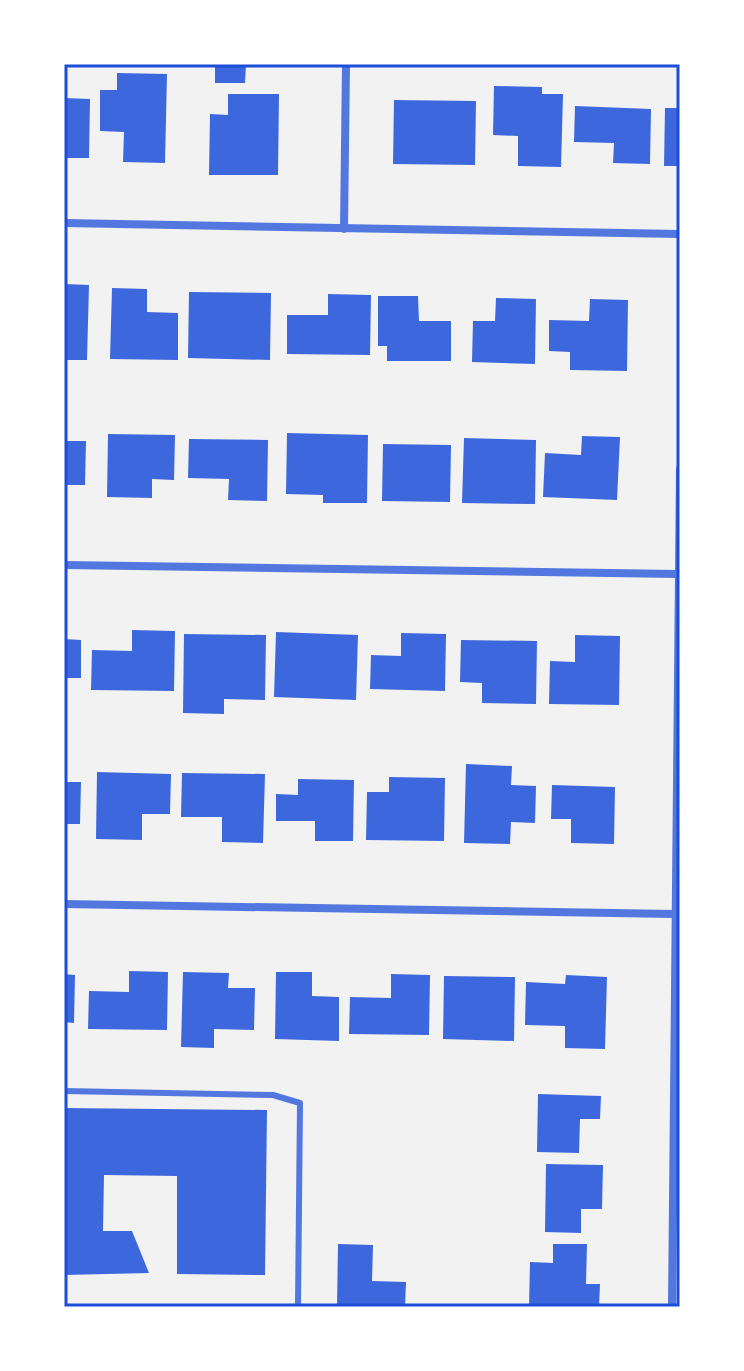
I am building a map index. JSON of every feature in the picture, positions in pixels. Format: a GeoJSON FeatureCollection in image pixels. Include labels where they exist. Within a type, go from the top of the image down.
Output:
{"type":"FeatureCollection","features":[{"type":"Feature","properties":{"kind":"street"},"geometry":{"type":"LineString","coordinates":[[344,229],[346,64]]}},
{"type":"Feature","properties":{"kind":"street"},"geometry":{"type":"LineString","coordinates":[[64,223],[680,234]]}},
{"type":"Feature","properties":{"kind":"street"},"geometry":{"type":"LineString","coordinates":[[672,1307],[680,469]]}},
{"type":"Feature","properties":{"kind":"street"},"geometry":{"type":"LineString","coordinates":[[64,565],[677,574]]}},
{"type":"Feature","properties":{"kind":"street"},"geometry":{"type":"LineString","coordinates":[[64,904],[674,914]]}},
{"type":"Feature","properties":{"kind":"lane"},"geometry":{"type":"LineString","coordinates":[[64,1091],[273,1095],[300,1103],[298,1307]]}},
{"type":"Feature","properties":{"kind":"building"},"geometry":{"type":"Polygon","coordinates":[[[215,64],[246,64],[245,83],[215,83],[215,64]]]}},
{"type":"Feature","properties":{"kind":"building"},"geometry":{"type":"Polygon","coordinates":[[[117,73],[167,74],[165,163],[123,162],[124,132],[100,131],[100,90],[117,90],[117,73]]]}},
{"type":"Feature","properties":{"kind":"building"},"geometry":{"type":"Polygon","coordinates":[[[494,86],[542,87],[542,94],[563,94],[561,167],[518,166],[518,136],[493,135],[494,86]]]}},
{"type":"Feature","properties":{"kind":"building"},"geometry":{"type":"Polygon","coordinates":[[[228,94],[279,94],[278,175],[209,175],[210,114],[228,115],[228,94]]]}},
{"type":"Feature","properties":{"kind":"building"},"geometry":{"type":"Polygon","coordinates":[[[64,98],[90,99],[89,158],[64,158],[64,98]]]}},
{"type":"Feature","properties":{"kind":"building"},"geometry":{"type":"Polygon","coordinates":[[[394,100],[476,101],[475,165],[393,164],[394,100]]]}},
{"type":"Feature","properties":{"kind":"building"},"geometry":{"type":"Polygon","coordinates":[[[575,106],[651,109],[650,164],[613,163],[614,143],[574,142],[575,106]]]}},
{"type":"Feature","properties":{"kind":"building"},"geometry":{"type":"Polygon","coordinates":[[[665,108],[680,108],[680,166],[664,166],[665,108]]]}},
{"type":"Feature","properties":{"kind":"building"},"geometry":{"type":"Polygon","coordinates":[[[64,284],[89,285],[87,360],[64,360],[64,284]]]}},
{"type":"Feature","properties":{"kind":"building"},"geometry":{"type":"Polygon","coordinates":[[[112,288],[147,289],[147,312],[178,313],[178,360],[110,359],[112,288]]]}},
{"type":"Feature","properties":{"kind":"building"},"geometry":{"type":"Polygon","coordinates":[[[189,292],[271,293],[270,360],[188,358],[189,292]]]}},
{"type":"Feature","properties":{"kind":"building"},"geometry":{"type":"Polygon","coordinates":[[[328,294],[371,295],[370,355],[287,354],[287,315],[328,315],[328,294]]]}},
{"type":"Feature","properties":{"kind":"building"},"geometry":{"type":"Polygon","coordinates":[[[378,296],[418,296],[419,321],[451,321],[451,361],[387,361],[387,346],[378,346],[378,296]]]}},
{"type":"Feature","properties":{"kind":"building"},"geometry":{"type":"Polygon","coordinates":[[[496,298],[536,299],[535,364],[472,362],[473,321],[495,321],[496,298]]]}},
{"type":"Feature","properties":{"kind":"building"},"geometry":{"type":"Polygon","coordinates":[[[590,299],[628,300],[627,371],[570,370],[570,352],[549,351],[549,320],[589,321],[590,299]]]}},
{"type":"Feature","properties":{"kind":"building"},"geometry":{"type":"Polygon","coordinates":[[[287,433],[368,435],[367,503],[323,503],[323,495],[286,494],[287,433]]]}},
{"type":"Feature","properties":{"kind":"building"},"geometry":{"type":"Polygon","coordinates":[[[108,434],[175,435],[174,480],[152,479],[152,498],[107,497],[108,434]]]}},
{"type":"Feature","properties":{"kind":"building"},"geometry":{"type":"Polygon","coordinates":[[[582,436],[620,437],[617,500],[543,497],[545,453],[581,455],[582,436]]]}},
{"type":"Feature","properties":{"kind":"building"},"geometry":{"type":"Polygon","coordinates":[[[464,438],[536,440],[535,504],[462,503],[464,438]]]}},
{"type":"Feature","properties":{"kind":"building"},"geometry":{"type":"Polygon","coordinates":[[[189,439],[268,440],[267,501],[228,500],[229,479],[188,478],[189,439]]]}},
{"type":"Feature","properties":{"kind":"building"},"geometry":{"type":"Polygon","coordinates":[[[64,441],[86,441],[85,485],[64,485],[64,441]]]}},
{"type":"Feature","properties":{"kind":"building"},"geometry":{"type":"Polygon","coordinates":[[[383,444],[451,445],[450,502],[382,501],[383,444]]]}},
{"type":"Feature","properties":{"kind":"building"},"geometry":{"type":"Polygon","coordinates":[[[132,630],[175,631],[174,691],[91,690],[92,650],[132,651],[132,630]]]}},
{"type":"Feature","properties":{"kind":"building"},"geometry":{"type":"Polygon","coordinates":[[[276,632],[358,635],[356,700],[274,697],[276,632]]]}},
{"type":"Feature","properties":{"kind":"building"},"geometry":{"type":"Polygon","coordinates":[[[401,633],[446,634],[445,691],[370,689],[371,655],[401,656],[401,633]]]}},
{"type":"Feature","properties":{"kind":"building"},"geometry":{"type":"Polygon","coordinates":[[[184,634],[266,635],[265,700],[224,699],[224,714],[183,713],[184,634]]]}},
{"type":"Feature","properties":{"kind":"building"},"geometry":{"type":"Polygon","coordinates":[[[575,635],[620,636],[619,705],[549,704],[550,661],[575,662],[575,635]]]}},
{"type":"Feature","properties":{"kind":"building"},"geometry":{"type":"Polygon","coordinates":[[[64,639],[81,640],[81,678],[64,678],[64,639]]]}},
{"type":"Feature","properties":{"kind":"building"},"geometry":{"type":"Polygon","coordinates":[[[461,640],[537,641],[536,704],[482,703],[482,683],[460,682],[461,640]]]}},
{"type":"Feature","properties":{"kind":"building"},"geometry":{"type":"Polygon","coordinates":[[[466,764],[512,766],[511,785],[536,786],[535,823],[511,822],[510,844],[464,843],[466,764]]]}},
{"type":"Feature","properties":{"kind":"building"},"geometry":{"type":"Polygon","coordinates":[[[97,772],[171,774],[170,814],[142,814],[142,840],[96,839],[97,772]]]}},
{"type":"Feature","properties":{"kind":"building"},"geometry":{"type":"Polygon","coordinates":[[[182,773],[265,774],[263,843],[222,842],[222,817],[181,817],[182,773]]]}},
{"type":"Feature","properties":{"kind":"building"},"geometry":{"type":"Polygon","coordinates":[[[389,777],[445,778],[444,841],[366,840],[367,792],[389,792],[389,777]]]}},
{"type":"Feature","properties":{"kind":"building"},"geometry":{"type":"Polygon","coordinates":[[[298,779],[354,780],[353,841],[315,841],[315,821],[276,821],[276,794],[298,795],[298,779]]]}},
{"type":"Feature","properties":{"kind":"building"},"geometry":{"type":"Polygon","coordinates":[[[64,782],[81,782],[80,824],[64,824],[64,782]]]}},
{"type":"Feature","properties":{"kind":"building"},"geometry":{"type":"Polygon","coordinates":[[[552,785],[615,787],[614,844],[571,843],[571,819],[551,819],[552,785]]]}},
{"type":"Feature","properties":{"kind":"building"},"geometry":{"type":"Polygon","coordinates":[[[129,971],[168,972],[167,1030],[88,1029],[89,991],[129,992],[129,971]]]}},
{"type":"Feature","properties":{"kind":"building"},"geometry":{"type":"Polygon","coordinates":[[[183,972],[229,973],[228,988],[255,988],[254,1030],[214,1029],[214,1048],[181,1047],[183,972]]]}},
{"type":"Feature","properties":{"kind":"building"},"geometry":{"type":"Polygon","coordinates":[[[276,972],[312,972],[312,996],[339,997],[339,1041],[275,1039],[276,972]]]}},
{"type":"Feature","properties":{"kind":"building"},"geometry":{"type":"Polygon","coordinates":[[[64,974],[75,975],[74,1023],[64,1022],[64,974]]]}},
{"type":"Feature","properties":{"kind":"building"},"geometry":{"type":"Polygon","coordinates":[[[391,974],[430,975],[429,1035],[349,1034],[350,997],[391,998],[391,974]]]}},
{"type":"Feature","properties":{"kind":"building"},"geometry":{"type":"Polygon","coordinates":[[[566,975],[607,977],[605,1049],[565,1048],[565,1026],[525,1025],[526,982],[565,984],[566,975]]]}},
{"type":"Feature","properties":{"kind":"building"},"geometry":{"type":"Polygon","coordinates":[[[444,976],[515,977],[514,1041],[443,1039],[444,976]]]}},
{"type":"Feature","properties":{"kind":"building"},"geometry":{"type":"Polygon","coordinates":[[[538,1094],[601,1096],[600,1119],[580,1119],[579,1153],[537,1152],[538,1094]]]}},
{"type":"Feature","properties":{"kind":"building"},"geometry":{"type":"Polygon","coordinates":[[[64,1108],[267,1110],[265,1275],[177,1274],[177,1176],[104,1175],[103,1231],[132,1231],[149,1273],[64,1275],[64,1108]]]}},
{"type":"Feature","properties":{"kind":"building"},"geometry":{"type":"Polygon","coordinates":[[[546,1164],[603,1165],[602,1209],[581,1209],[581,1233],[545,1232],[546,1164]]]}},
{"type":"Feature","properties":{"kind":"building"},"geometry":{"type":"Polygon","coordinates":[[[338,1244],[373,1245],[372,1281],[406,1282],[405,1307],[337,1307],[338,1244]]]}},
{"type":"Feature","properties":{"kind":"building"},"geometry":{"type":"Polygon","coordinates":[[[553,1244],[587,1244],[586,1284],[600,1284],[599,1307],[529,1307],[530,1262],[553,1263],[553,1244]]]}}]}
